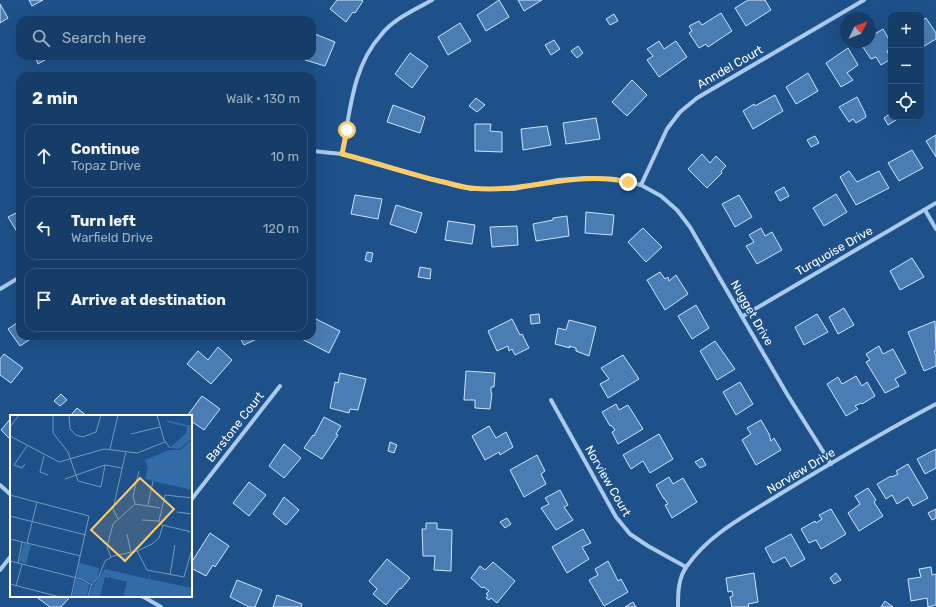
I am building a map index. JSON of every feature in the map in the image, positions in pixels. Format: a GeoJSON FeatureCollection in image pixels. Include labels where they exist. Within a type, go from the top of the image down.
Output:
{"type":"FeatureCollection","features":[{"type":"Feature","properties":{"kind":"street"},"geometry":{"type":"LineString","coordinates":[[342,154],[359,70],[370,50],[381,34],[398,20],[432,0]]}},
{"type":"Feature","properties":{"kind":"street","name":"Anndel Court"},"geometry":{"type":"LineString","coordinates":[[641,185],[667,129],[680,112],[697,98],[864,0]]}},
{"type":"Feature","properties":{"kind":"street","name":"Nugget Drive"},"geometry":{"type":"LineString","coordinates":[[316,151],[342,154],[427,178],[470,188],[514,188],[558,180],[585,178],[614,179],[641,185],[661,196],[677,210],[690,227],[787,394],[831,464]]}},
{"type":"Feature","properties":{"kind":"street","name":"Turquoise Drive"},"geometry":{"type":"LineString","coordinates":[[743,316],[936,203]]}},
{"type":"Feature","properties":{"kind":"street"},"geometry":{"type":"LineString","coordinates":[[925,210],[936,228]]}},
{"type":"Feature","properties":{"kind":"street"},"geometry":{"type":"LineString","coordinates":[[0,289],[16,279]]}},
{"type":"Feature","properties":{"kind":"street","name":"Barstone Court"},"geometry":{"type":"LineString","coordinates":[[192,499],[280,386]]}},
{"type":"Feature","properties":{"kind":"street","name":"Norview Court"},"geometry":{"type":"LineString","coordinates":[[550,400],[616,517],[630,534],[648,546],[686,567]]}},
{"type":"Feature","properties":{"kind":"street","name":"Norview Drive"},"geometry":{"type":"LineString","coordinates":[[686,567],[705,544],[722,531],[831,464],[936,404]]}},
{"type":"Feature","properties":{"kind":"street"},"geometry":{"type":"LineString","coordinates":[[0,485],[10,494]]}},
{"type":"Feature","properties":{"kind":"street"},"geometry":{"type":"LineString","coordinates":[[0,570],[10,557]]}},
{"type":"Feature","properties":{"kind":"street"},"geometry":{"type":"LineString","coordinates":[[678,607],[680,581],[686,567]]}},
{"type":"Feature","properties":{"kind":"street"},"geometry":{"type":"LineString","coordinates":[[144,597],[161,607]]}},
{"type":"Feature","properties":{"kind":"building"},"geometry":{"type":"Polygon","coordinates":[[[29,0],[43,0],[32,6],[29,0]]]}},
{"type":"Feature","properties":{"kind":"building"},"geometry":{"type":"Polygon","coordinates":[[[337,0],[363,1],[355,13],[353,12],[346,22],[330,9],[337,0]]]}},
{"type":"Feature","properties":{"kind":"building"},"geometry":{"type":"Polygon","coordinates":[[[499,0],[509,17],[486,31],[477,15],[499,0]]]}},
{"type":"Feature","properties":{"kind":"building"},"geometry":{"type":"Polygon","coordinates":[[[518,0],[542,0],[524,11],[518,0]]]}},
{"type":"Feature","properties":{"kind":"building"},"geometry":{"type":"Polygon","coordinates":[[[748,0],[765,0],[771,10],[746,26],[735,8],[748,0]]]}},
{"type":"Feature","properties":{"kind":"building"},"geometry":{"type":"Polygon","coordinates":[[[0,4],[8,18],[0,23],[0,4]]]}},
{"type":"Feature","properties":{"kind":"building"},"geometry":{"type":"Polygon","coordinates":[[[721,13],[732,31],[708,47],[706,44],[699,48],[689,33],[692,31],[689,26],[699,21],[702,25],[721,13]]]}},
{"type":"Feature","properties":{"kind":"building"},"geometry":{"type":"Polygon","coordinates":[[[614,14],[618,21],[610,25],[606,19],[614,14]]]}},
{"type":"Feature","properties":{"kind":"building"},"geometry":{"type":"Polygon","coordinates":[[[926,18],[936,33],[936,39],[924,46],[924,19],[926,18]]]}},
{"type":"Feature","properties":{"kind":"building"},"geometry":{"type":"Polygon","coordinates":[[[460,23],[471,41],[448,55],[438,37],[460,23]]]}},
{"type":"Feature","properties":{"kind":"building"},"geometry":{"type":"Polygon","coordinates":[[[883,29],[888,38],[888,61],[881,65],[876,57],[871,59],[863,48],[876,48],[876,33],[883,29]]]}},
{"type":"Feature","properties":{"kind":"building"},"geometry":{"type":"Polygon","coordinates":[[[316,34],[335,42],[325,66],[305,60],[316,60],[316,34]]]}},
{"type":"Feature","properties":{"kind":"building"},"geometry":{"type":"Polygon","coordinates":[[[554,40],[560,49],[551,55],[545,45],[554,40]]]}},
{"type":"Feature","properties":{"kind":"building"},"geometry":{"type":"Polygon","coordinates":[[[659,41],[664,49],[676,41],[687,57],[659,77],[647,60],[653,56],[647,49],[659,41]]]}},
{"type":"Feature","properties":{"kind":"building"},"geometry":{"type":"Polygon","coordinates":[[[578,46],[583,53],[577,58],[571,51],[578,46]]]}},
{"type":"Feature","properties":{"kind":"building"},"geometry":{"type":"Polygon","coordinates":[[[848,48],[858,65],[847,73],[853,80],[841,87],[826,63],[848,48]]]}},
{"type":"Feature","properties":{"kind":"building"},"geometry":{"type":"Polygon","coordinates":[[[410,53],[428,66],[412,88],[395,74],[410,53]]]}},
{"type":"Feature","properties":{"kind":"building"},"geometry":{"type":"Polygon","coordinates":[[[36,60],[45,60],[38,64],[36,60]]]}},
{"type":"Feature","properties":{"kind":"building"},"geometry":{"type":"Polygon","coordinates":[[[808,73],[818,91],[796,104],[786,87],[808,73]]]}},
{"type":"Feature","properties":{"kind":"building"},"geometry":{"type":"Polygon","coordinates":[[[632,80],[647,95],[627,116],[612,102],[632,80]]]}},
{"type":"Feature","properties":{"kind":"building"},"geometry":{"type":"Polygon","coordinates":[[[775,95],[783,111],[753,129],[743,111],[754,104],[755,106],[775,95]]]}},
{"type":"Feature","properties":{"kind":"building"},"geometry":{"type":"Polygon","coordinates":[[[857,97],[866,117],[856,123],[853,119],[849,122],[839,107],[857,97]]]}},
{"type":"Feature","properties":{"kind":"building"},"geometry":{"type":"Polygon","coordinates":[[[476,98],[485,105],[477,112],[469,106],[476,98]]]}},
{"type":"Feature","properties":{"kind":"building"},"geometry":{"type":"Polygon","coordinates":[[[393,105],[425,117],[420,133],[387,122],[393,105]]]}},
{"type":"Feature","properties":{"kind":"building"},"geometry":{"type":"Polygon","coordinates":[[[888,115],[888,120],[896,120],[888,125],[884,118],[888,115]]]}},
{"type":"Feature","properties":{"kind":"building"},"geometry":{"type":"Polygon","coordinates":[[[596,118],[600,139],[566,144],[563,123],[596,118]]]}},
{"type":"Feature","properties":{"kind":"building"},"geometry":{"type":"Polygon","coordinates":[[[475,124],[491,124],[490,131],[502,132],[502,152],[475,151],[475,124]]]}},
{"type":"Feature","properties":{"kind":"building"},"geometry":{"type":"Polygon","coordinates":[[[547,126],[551,145],[523,150],[521,129],[547,126]]]}},
{"type":"Feature","properties":{"kind":"building"},"geometry":{"type":"Polygon","coordinates":[[[936,135],[936,157],[926,141],[936,135]]]}},
{"type":"Feature","properties":{"kind":"building"},"geometry":{"type":"Polygon","coordinates":[[[815,136],[819,143],[811,147],[807,140],[815,136]]]}},
{"type":"Feature","properties":{"kind":"building"},"geometry":{"type":"Polygon","coordinates":[[[912,150],[923,168],[899,181],[888,163],[912,150]]]}},
{"type":"Feature","properties":{"kind":"building"},"geometry":{"type":"Polygon","coordinates":[[[702,154],[710,163],[716,156],[726,166],[721,171],[722,173],[707,188],[688,169],[702,154]]]}},
{"type":"Feature","properties":{"kind":"building"},"geometry":{"type":"Polygon","coordinates":[[[849,171],[857,182],[879,171],[889,188],[856,205],[840,177],[849,171]]]}},
{"type":"Feature","properties":{"kind":"building"},"geometry":{"type":"Polygon","coordinates":[[[784,187],[789,196],[780,201],[775,192],[784,187]]]}},
{"type":"Feature","properties":{"kind":"building"},"geometry":{"type":"Polygon","coordinates":[[[836,194],[847,212],[824,226],[813,208],[836,194]]]}},
{"type":"Feature","properties":{"kind":"building"},"geometry":{"type":"Polygon","coordinates":[[[355,195],[382,199],[378,219],[351,214],[355,195]]]}},
{"type":"Feature","properties":{"kind":"building"},"geometry":{"type":"Polygon","coordinates":[[[739,195],[752,217],[735,227],[722,204],[739,195]]]}},
{"type":"Feature","properties":{"kind":"building"},"geometry":{"type":"Polygon","coordinates":[[[396,205],[422,213],[416,233],[390,224],[396,205]]]}},
{"type":"Feature","properties":{"kind":"building"},"geometry":{"type":"Polygon","coordinates":[[[586,212],[614,215],[612,235],[585,233],[586,212]]]}},
{"type":"Feature","properties":{"kind":"building"},"geometry":{"type":"Polygon","coordinates":[[[16,213],[16,230],[8,217],[16,213]]]}},
{"type":"Feature","properties":{"kind":"building"},"geometry":{"type":"Polygon","coordinates":[[[567,216],[569,236],[536,241],[533,224],[553,220],[553,218],[567,216]]]}},
{"type":"Feature","properties":{"kind":"building"},"geometry":{"type":"Polygon","coordinates":[[[448,221],[475,225],[472,244],[445,240],[448,221]]]}},
{"type":"Feature","properties":{"kind":"building"},"geometry":{"type":"Polygon","coordinates":[[[517,226],[518,245],[492,247],[490,227],[517,226]]]}},
{"type":"Feature","properties":{"kind":"building"},"geometry":{"type":"Polygon","coordinates":[[[643,228],[662,247],[646,262],[628,242],[643,228]]]}},
{"type":"Feature","properties":{"kind":"building"},"geometry":{"type":"Polygon","coordinates":[[[761,228],[765,236],[772,232],[782,250],[757,264],[746,246],[754,242],[749,235],[761,228]]]}},
{"type":"Feature","properties":{"kind":"building"},"geometry":{"type":"Polygon","coordinates":[[[367,252],[373,253],[371,262],[365,260],[367,252]]]}},
{"type":"Feature","properties":{"kind":"building"},"geometry":{"type":"Polygon","coordinates":[[[912,258],[924,277],[900,290],[890,271],[912,258]]]}},
{"type":"Feature","properties":{"kind":"building"},"geometry":{"type":"Polygon","coordinates":[[[420,267],[431,269],[430,279],[418,277],[420,267]]]}},
{"type":"Feature","properties":{"kind":"building"},"geometry":{"type":"Polygon","coordinates":[[[660,272],[665,279],[668,277],[669,281],[676,275],[688,294],[665,310],[647,280],[660,272]]]}},
{"type":"Feature","properties":{"kind":"building"},"geometry":{"type":"Polygon","coordinates":[[[696,305],[709,328],[692,339],[678,316],[696,305]]]}},
{"type":"Feature","properties":{"kind":"building"},"geometry":{"type":"Polygon","coordinates":[[[844,308],[854,325],[838,334],[829,317],[844,308]]]}},
{"type":"Feature","properties":{"kind":"building"},"geometry":{"type":"Polygon","coordinates":[[[539,314],[540,323],[531,324],[530,315],[539,314]]]}},
{"type":"Feature","properties":{"kind":"building"},"geometry":{"type":"Polygon","coordinates":[[[817,314],[828,332],[804,345],[795,327],[817,314]]]}},
{"type":"Feature","properties":{"kind":"building"},"geometry":{"type":"Polygon","coordinates":[[[316,319],[340,331],[329,353],[304,340],[316,340],[316,319]]]}},
{"type":"Feature","properties":{"kind":"building"},"geometry":{"type":"Polygon","coordinates":[[[512,319],[529,348],[515,355],[512,349],[509,351],[508,346],[497,351],[488,331],[512,319]]]}},
{"type":"Feature","properties":{"kind":"building"},"geometry":{"type":"Polygon","coordinates":[[[569,320],[596,327],[589,356],[576,351],[576,348],[555,344],[558,328],[566,330],[569,320]]]}},
{"type":"Feature","properties":{"kind":"building"},"geometry":{"type":"Polygon","coordinates":[[[935,321],[936,351],[934,351],[936,356],[936,366],[924,371],[908,332],[935,321]]]}},
{"type":"Feature","properties":{"kind":"building"},"geometry":{"type":"Polygon","coordinates":[[[16,324],[16,340],[29,340],[20,346],[8,329],[16,324]]]}},
{"type":"Feature","properties":{"kind":"building"},"geometry":{"type":"Polygon","coordinates":[[[241,340],[255,340],[244,345],[241,340]]]}},
{"type":"Feature","properties":{"kind":"building"},"geometry":{"type":"Polygon","coordinates":[[[715,341],[735,369],[717,380],[700,351],[715,341]]]}},
{"type":"Feature","properties":{"kind":"building"},"geometry":{"type":"Polygon","coordinates":[[[879,346],[883,354],[893,349],[906,373],[895,379],[899,386],[885,393],[866,362],[870,360],[866,354],[879,346]]]}},
{"type":"Feature","properties":{"kind":"building"},"geometry":{"type":"Polygon","coordinates":[[[218,347],[232,360],[211,384],[187,364],[198,351],[208,360],[218,347]]]}},
{"type":"Feature","properties":{"kind":"building"},"geometry":{"type":"Polygon","coordinates":[[[4,354],[23,368],[11,383],[0,375],[0,359],[4,354]]]}},
{"type":"Feature","properties":{"kind":"building"},"geometry":{"type":"Polygon","coordinates":[[[623,355],[639,379],[608,398],[600,384],[609,379],[601,368],[623,355]]]}},
{"type":"Feature","properties":{"kind":"building"},"geometry":{"type":"Polygon","coordinates":[[[466,371],[495,373],[494,387],[491,387],[492,393],[490,409],[475,408],[475,400],[464,400],[466,371]]]}},
{"type":"Feature","properties":{"kind":"building"},"geometry":{"type":"Polygon","coordinates":[[[340,373],[366,379],[358,410],[350,409],[349,413],[330,408],[335,382],[338,383],[340,373]]]}},
{"type":"Feature","properties":{"kind":"building"},"geometry":{"type":"Polygon","coordinates":[[[856,376],[862,386],[867,382],[875,396],[862,404],[861,403],[855,406],[858,409],[846,416],[827,384],[838,377],[842,384],[856,376]]]}},
{"type":"Feature","properties":{"kind":"building"},"geometry":{"type":"Polygon","coordinates":[[[740,382],[753,404],[736,415],[723,392],[740,382]]]}},
{"type":"Feature","properties":{"kind":"building"},"geometry":{"type":"Polygon","coordinates":[[[61,394],[67,400],[60,406],[54,401],[61,394]]]}},
{"type":"Feature","properties":{"kind":"building"},"geometry":{"type":"Polygon","coordinates":[[[202,396],[220,409],[204,430],[192,422],[192,415],[188,415],[202,396]]]}},
{"type":"Feature","properties":{"kind":"building"},"geometry":{"type":"Polygon","coordinates":[[[616,404],[619,410],[628,405],[643,429],[618,444],[612,432],[615,430],[611,425],[610,426],[602,412],[616,404]]]}},
{"type":"Feature","properties":{"kind":"building"},"geometry":{"type":"Polygon","coordinates":[[[77,408],[86,415],[71,415],[77,408]]]}},
{"type":"Feature","properties":{"kind":"building"},"geometry":{"type":"Polygon","coordinates":[[[324,417],[341,426],[336,434],[338,435],[322,459],[304,448],[313,435],[314,436],[324,417]]]}},
{"type":"Feature","properties":{"kind":"building"},"geometry":{"type":"Polygon","coordinates":[[[10,419],[10,439],[1,430],[10,419]]]}},
{"type":"Feature","properties":{"kind":"building"},"geometry":{"type":"Polygon","coordinates":[[[761,420],[769,434],[771,441],[774,438],[781,450],[756,465],[742,440],[751,434],[747,428],[761,420]]]}},
{"type":"Feature","properties":{"kind":"building"},"geometry":{"type":"Polygon","coordinates":[[[489,426],[496,438],[506,432],[513,447],[500,455],[499,452],[485,460],[472,436],[489,426]]]}},
{"type":"Feature","properties":{"kind":"building"},"geometry":{"type":"Polygon","coordinates":[[[659,434],[673,459],[650,473],[643,461],[631,469],[623,455],[659,434]]]}},
{"type":"Feature","properties":{"kind":"building"},"geometry":{"type":"Polygon","coordinates":[[[390,442],[397,445],[394,453],[388,451],[390,442]]]}},
{"type":"Feature","properties":{"kind":"building"},"geometry":{"type":"Polygon","coordinates":[[[284,444],[301,458],[284,478],[269,466],[284,444]]]}},
{"type":"Feature","properties":{"kind":"building"},"geometry":{"type":"Polygon","coordinates":[[[936,449],[936,468],[925,474],[917,459],[936,449]]]}},
{"type":"Feature","properties":{"kind":"building"},"geometry":{"type":"Polygon","coordinates":[[[537,455],[545,471],[541,474],[546,484],[524,497],[510,470],[537,455]]]}},
{"type":"Feature","properties":{"kind":"building"},"geometry":{"type":"Polygon","coordinates":[[[702,458],[706,465],[700,468],[695,462],[702,458]]]}},
{"type":"Feature","properties":{"kind":"building"},"geometry":{"type":"Polygon","coordinates":[[[908,464],[928,498],[913,506],[908,497],[897,504],[892,495],[886,499],[877,484],[891,476],[892,477],[898,474],[896,471],[908,464]]]}},
{"type":"Feature","properties":{"kind":"building"},"geometry":{"type":"Polygon","coordinates":[[[669,477],[673,484],[683,478],[697,502],[672,518],[665,505],[668,504],[656,485],[669,477]]]}},
{"type":"Feature","properties":{"kind":"building"},"geometry":{"type":"Polygon","coordinates":[[[249,482],[266,495],[249,516],[233,503],[249,482]]]}},
{"type":"Feature","properties":{"kind":"building"},"geometry":{"type":"Polygon","coordinates":[[[868,488],[876,500],[874,502],[883,516],[859,531],[848,513],[860,504],[855,496],[868,488]]]}},
{"type":"Feature","properties":{"kind":"building"},"geometry":{"type":"Polygon","coordinates":[[[560,490],[568,505],[564,507],[573,520],[556,530],[541,508],[549,504],[545,498],[560,490]]]}},
{"type":"Feature","properties":{"kind":"building"},"geometry":{"type":"Polygon","coordinates":[[[284,497],[299,510],[286,525],[273,514],[284,497]]]}},
{"type":"Feature","properties":{"kind":"building"},"geometry":{"type":"Polygon","coordinates":[[[831,509],[846,534],[821,549],[816,540],[809,543],[801,529],[815,521],[816,523],[822,519],[819,515],[831,509]]]}},
{"type":"Feature","properties":{"kind":"building"},"geometry":{"type":"Polygon","coordinates":[[[936,509],[936,518],[932,520],[928,513],[936,509]]]}},
{"type":"Feature","properties":{"kind":"building"},"geometry":{"type":"Polygon","coordinates":[[[507,518],[511,524],[505,528],[500,522],[507,518]]]}},
{"type":"Feature","properties":{"kind":"building"},"geometry":{"type":"Polygon","coordinates":[[[426,523],[437,523],[437,529],[452,530],[451,571],[434,570],[435,556],[423,556],[422,529],[426,529],[426,523]]]}},
{"type":"Feature","properties":{"kind":"building"},"geometry":{"type":"Polygon","coordinates":[[[583,529],[591,543],[582,547],[589,559],[567,573],[552,547],[583,529]]]}},
{"type":"Feature","properties":{"kind":"building"},"geometry":{"type":"Polygon","coordinates":[[[210,533],[229,546],[215,567],[213,565],[206,576],[192,569],[192,561],[210,533]]]}},
{"type":"Feature","properties":{"kind":"building"},"geometry":{"type":"Polygon","coordinates":[[[791,534],[805,559],[791,567],[785,557],[773,563],[765,548],[791,534]]]}},
{"type":"Feature","properties":{"kind":"building"},"geometry":{"type":"Polygon","coordinates":[[[387,559],[410,578],[386,605],[373,594],[377,589],[369,581],[387,559]]]}},
{"type":"Feature","properties":{"kind":"building"},"geometry":{"type":"Polygon","coordinates":[[[608,561],[618,581],[621,579],[628,592],[604,606],[589,580],[598,575],[595,569],[608,561]]]}},
{"type":"Feature","properties":{"kind":"building"},"geometry":{"type":"Polygon","coordinates":[[[493,562],[515,581],[497,603],[491,598],[489,600],[486,598],[488,595],[486,594],[489,591],[484,587],[482,588],[471,578],[480,566],[485,570],[493,562]]]}},
{"type":"Feature","properties":{"kind":"building"},"geometry":{"type":"Polygon","coordinates":[[[931,567],[932,575],[936,574],[936,605],[928,607],[927,598],[911,601],[908,579],[921,577],[919,569],[931,567]]]}},
{"type":"Feature","properties":{"kind":"building"},"geometry":{"type":"Polygon","coordinates":[[[754,573],[758,602],[748,604],[749,607],[732,607],[730,597],[733,596],[732,591],[728,592],[726,578],[754,573]]]}},
{"type":"Feature","properties":{"kind":"building"},"geometry":{"type":"Polygon","coordinates":[[[836,573],[841,580],[834,584],[830,578],[836,573]]]}},
{"type":"Feature","properties":{"kind":"building"},"geometry":{"type":"Polygon","coordinates":[[[237,580],[262,590],[255,607],[249,607],[230,597],[237,580]]]}},
{"type":"Feature","properties":{"kind":"building"},"geometry":{"type":"Polygon","coordinates":[[[277,595],[302,604],[301,607],[273,607],[277,595]]]}},
{"type":"Feature","properties":{"kind":"building"},"geometry":{"type":"Polygon","coordinates":[[[36,597],[69,598],[61,607],[50,607],[36,597]]]}},
{"type":"Feature","properties":{"kind":"building"},"geometry":{"type":"Polygon","coordinates":[[[885,601],[893,607],[881,607],[885,601]]]}},
{"type":"Feature","properties":{"kind":"building"},"geometry":{"type":"Polygon","coordinates":[[[633,602],[636,607],[625,607],[633,602]]]}},
{"type":"Feature","properties":{"kind":"route"},"geometry":{"type":"LineString","coordinates":[[347,130],[342,154],[427,178],[470,188],[514,188],[558,180],[585,178],[614,179],[628,182]]}}]}
